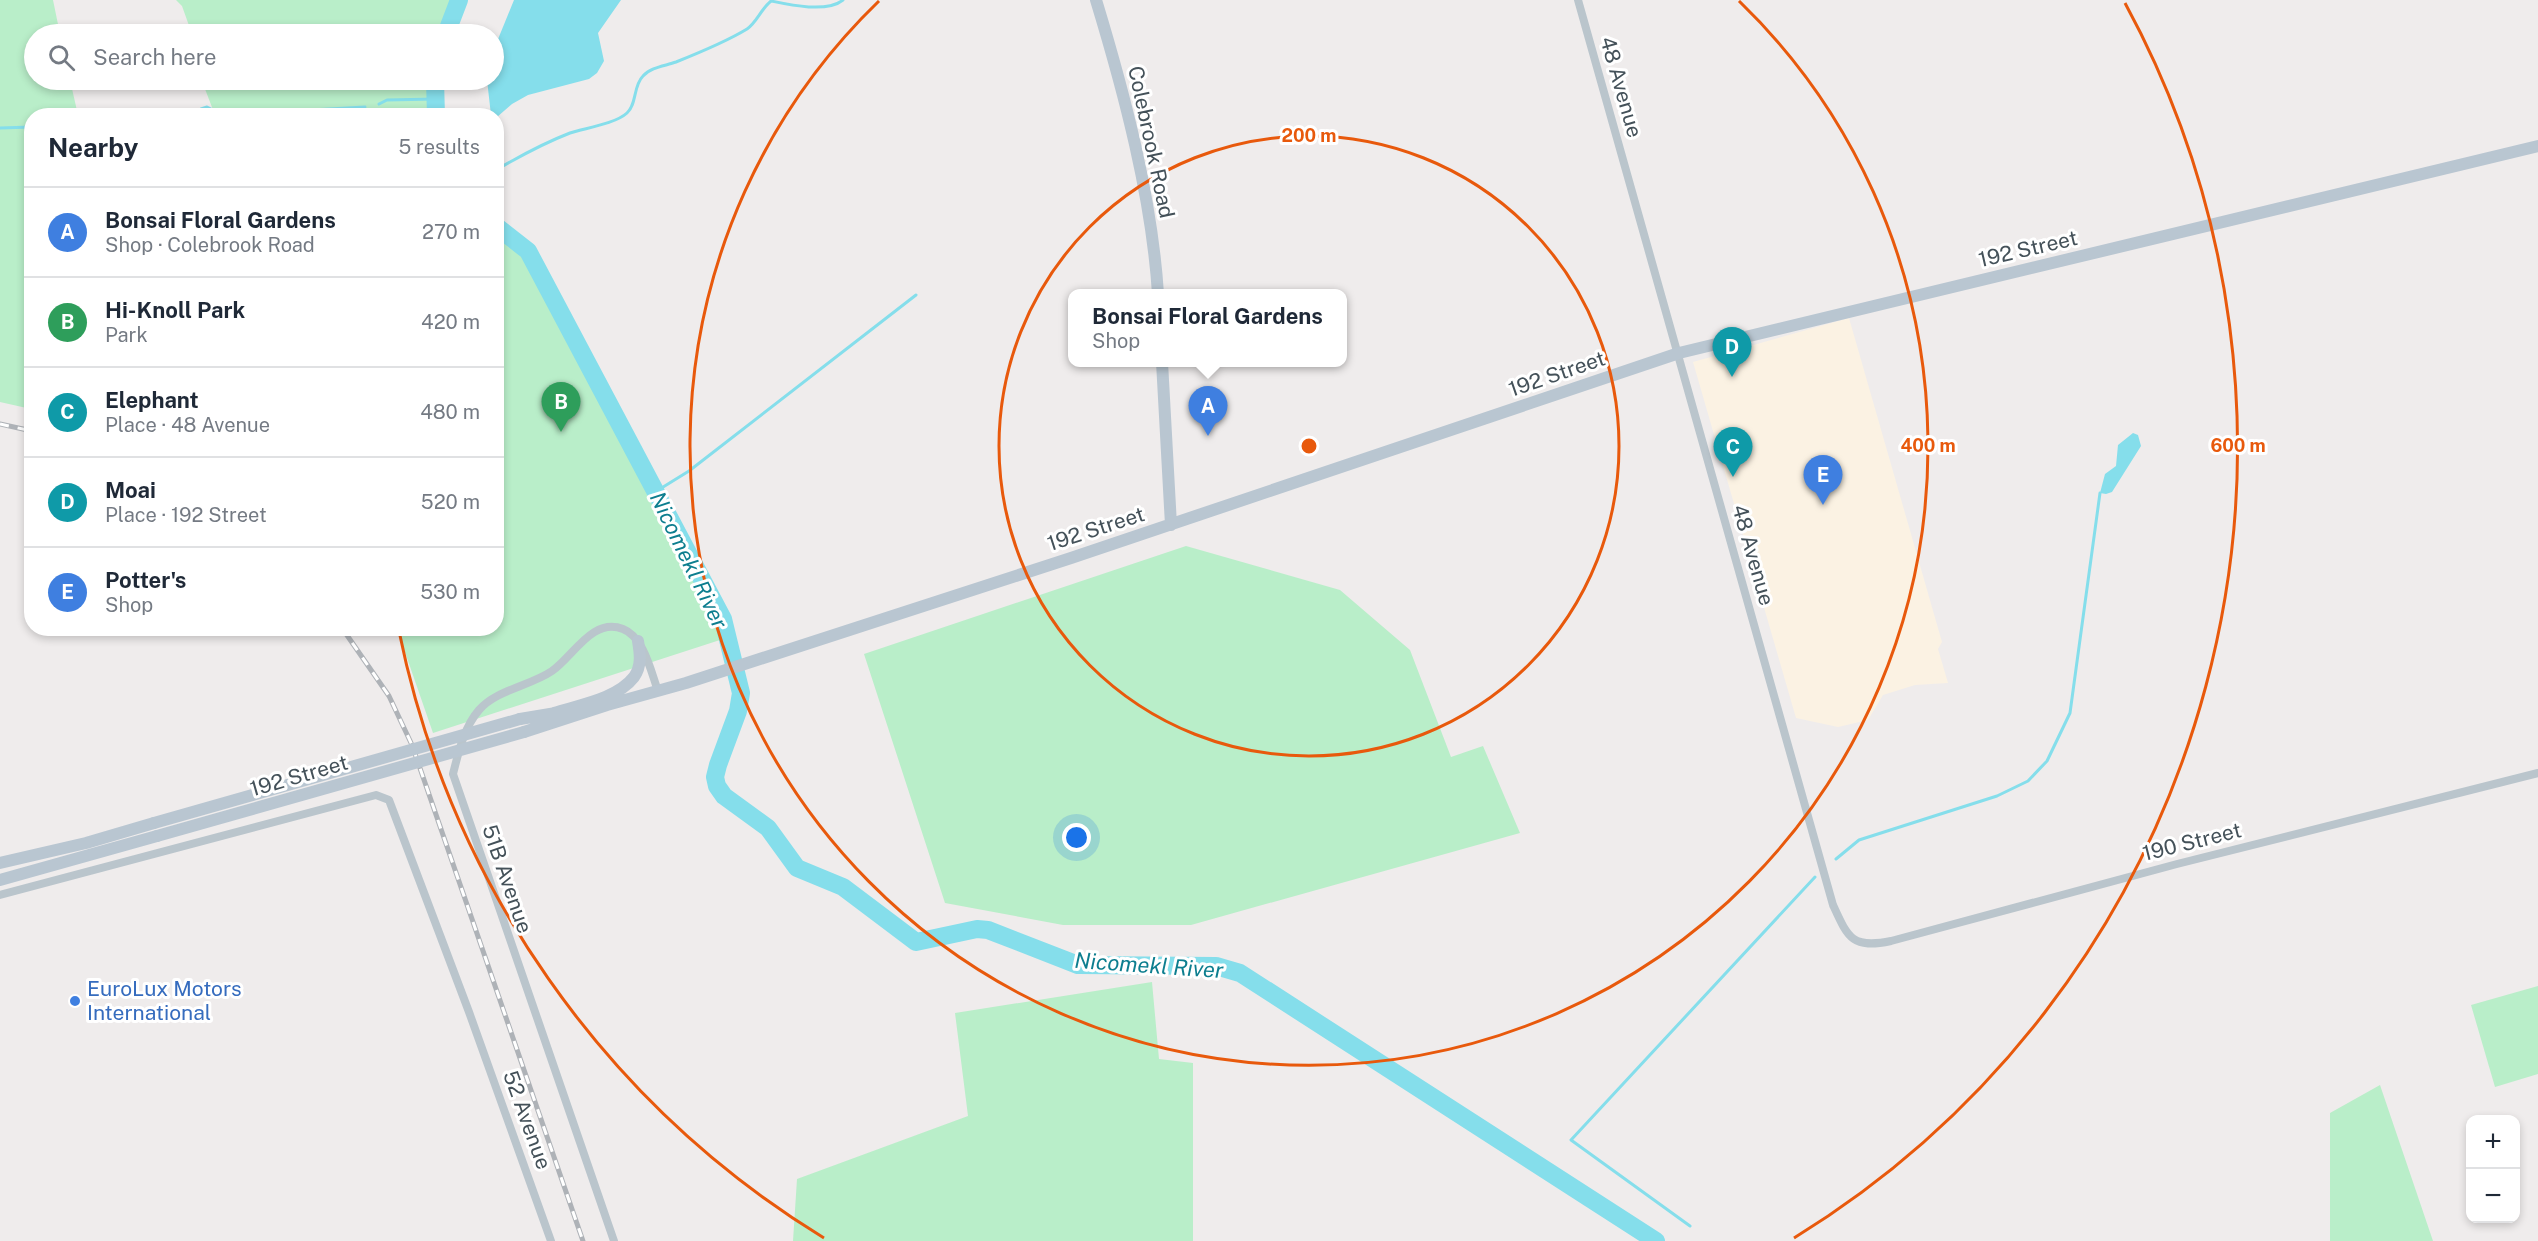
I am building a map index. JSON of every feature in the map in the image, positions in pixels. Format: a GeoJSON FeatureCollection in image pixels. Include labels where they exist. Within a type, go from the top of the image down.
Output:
{"type":"FeatureCollection","features":[{"type":"Feature","properties":{"kind":"main road","name":"Colebrook Road"},"geometry":{"type":"LineString","coordinates":[[1096,0],[1127,113],[1144,195],[1157,289]]}},
{"type":"Feature","properties":{"kind":"main road","name":"192 Street"},"geometry":{"type":"LineString","coordinates":[[0,880],[524,732],[753,662],[1171,525],[1678,353],[2538,146]]}},
{"type":"Feature","properties":{"kind":"main road"},"geometry":{"type":"LineString","coordinates":[[1162,367],[1171,525]]}},
{"type":"Feature","properties":{"kind":"main road"},"geometry":{"type":"LineString","coordinates":[[554,713],[617,690],[634,677],[640,662],[638,641]]}},
{"type":"Feature","properties":{"kind":"main road","name":"192 Street"},"geometry":{"type":"LineString","coordinates":[[0,863],[86,843],[520,719],[607,705]]}},
{"type":"Feature","properties":{"kind":"street","name":"48 Avenue"},"geometry":{"type":"LineString","coordinates":[[1578,0],[1833,905],[1842,926],[1855,941]]}},
{"type":"Feature","properties":{"kind":"street","name":"51B Avenue"},"geometry":{"type":"LineString","coordinates":[[614,1241],[453,774],[466,732],[478,711],[484,706],[553,671],[592,633],[604,628],[621,628],[634,635],[638,641]]}},
{"type":"Feature","properties":{"kind":"street"},"geometry":{"type":"LineString","coordinates":[[638,641],[658,691]]}},
{"type":"Feature","properties":{"kind":"street","name":"190 Street"},"geometry":{"type":"LineString","coordinates":[[1855,941],[1870,945],[1891,941],[2177,864],[2538,773]]}},
{"type":"Feature","properties":{"kind":"street","name":"52 Avenue"},"geometry":{"type":"LineString","coordinates":[[0,895],[376,795],[385,797],[393,812],[469,1012],[551,1241]]}},
{"type":"Feature","properties":{"kind":"shaded area"},"geometry":{"type":"Polygon","coordinates":[[[1849,318],[1942,642],[1938,649],[1948,683],[1915,685],[1883,695],[1868,720],[1838,727],[1796,718],[1693,362],[1849,318]]]}},
{"type":"Feature","properties":{"kind":"green space"},"geometry":{"type":"Polygon","coordinates":[[[0,0],[53,0],[58,24],[24,24],[24,90],[72,90],[76,108],[24,108],[24,407],[0,402],[0,0]]]}},
{"type":"Feature","properties":{"kind":"green space"},"geometry":{"type":"Polygon","coordinates":[[[176,0],[461,0],[454,24],[188,24],[182,6],[176,0]]]}},
{"type":"Feature","properties":{"kind":"green space"},"geometry":{"type":"Polygon","coordinates":[[[205,90],[441,90],[440,108],[212,108],[205,90]]]}},
{"type":"Feature","properties":{"kind":"green space"},"geometry":{"type":"Polygon","coordinates":[[[504,231],[539,282],[602,386],[647,478],[709,589],[716,612],[720,640],[433,733],[399,636],[504,636],[504,231]]]}},
{"type":"Feature","properties":{"kind":"green space"},"geometry":{"type":"Polygon","coordinates":[[[1186,546],[1340,590],[1410,650],[1451,757],[1483,746],[1520,833],[1191,925],[1063,925],[945,903],[864,654],[1186,546]]]}},
{"type":"Feature","properties":{"kind":"green space"},"geometry":{"type":"Polygon","coordinates":[[[1152,982],[1159,1059],[1193,1063],[1193,1241],[793,1241],[797,1179],[968,1116],[955,1013],[1152,982]]]}},
{"type":"Feature","properties":{"kind":"green space"},"geometry":{"type":"Polygon","coordinates":[[[2538,986],[2538,1074],[2495,1087],[2471,1005],[2538,986]]]}},
{"type":"Feature","properties":{"kind":"green space"},"geometry":{"type":"Polygon","coordinates":[[[2380,1085],[2433,1241],[2330,1241],[2330,1113],[2380,1085]]]}},
{"type":"Feature","properties":{"kind":"water"},"geometry":{"type":"Polygon","coordinates":[[[514,0],[621,0],[598,33],[604,61],[597,73],[589,79],[528,95],[504,111],[504,108],[490,108],[488,90],[504,90],[504,24],[514,0]]]}},
{"type":"Feature","properties":{"kind":"water"},"geometry":{"type":"Polygon","coordinates":[[[2133,433],[2138,435],[2141,446],[2112,492],[2100,493],[2105,474],[2116,466],[2118,445],[2133,433]]]}},
{"type":"Feature","properties":{"kind":"waterway","name":"Nicomekl River"},"geometry":{"type":"LineString","coordinates":[[450,24],[459,0]]}},
{"type":"Feature","properties":{"kind":"waterway"},"geometry":{"type":"LineString","coordinates":[[504,166],[560,137],[622,117],[630,109],[640,80],[646,73],[703,51],[747,29],[771,1],[818,7],[836,4],[843,0]]}},
{"type":"Feature","properties":{"kind":"waterway","name":"Nicomekl River"},"geometry":{"type":"LineString","coordinates":[[435,90],[436,108]]}},
{"type":"Feature","properties":{"kind":"waterway"},"geometry":{"type":"LineString","coordinates":[[379,104],[387,100],[435,99]]}},
{"type":"Feature","properties":{"kind":"waterway"},"geometry":{"type":"LineString","coordinates":[[347,108],[365,107]]}},
{"type":"Feature","properties":{"kind":"waterway"},"geometry":{"type":"LineString","coordinates":[[204,108],[209,108]]}},
{"type":"Feature","properties":{"kind":"waterway"},"geometry":{"type":"LineString","coordinates":[[0,128],[24,127]]}},
{"type":"Feature","properties":{"kind":"waterway","name":"Nicomekl River"},"geometry":{"type":"LineString","coordinates":[[504,232],[528,251],[723,619],[741,693],[738,711],[718,765],[715,777],[717,786],[724,796],[768,828],[797,868],[843,887],[916,942],[977,929],[988,930],[1078,965],[1216,966],[1240,973],[1656,1241]]}},
{"type":"Feature","properties":{"kind":"waterway"},"geometry":{"type":"LineString","coordinates":[[655,492],[689,471],[916,295]]}},
{"type":"Feature","properties":{"kind":"waterway"},"geometry":{"type":"LineString","coordinates":[[1836,859],[1859,840],[1997,796],[2028,781],[2047,761],[2070,713],[2100,493]]}},
{"type":"Feature","properties":{"kind":"waterway"},"geometry":{"type":"LineString","coordinates":[[1690,1226],[1571,1140],[1815,877]]}},
{"type":"Feature","properties":{"kind":"railway"},"geometry":{"type":"LineString","coordinates":[[0,424],[24,429]]}},
{"type":"Feature","properties":{"kind":"railway"},"geometry":{"type":"LineString","coordinates":[[348,636],[389,696],[412,745],[583,1241]]}},
{"type":"Feature","properties":{"kind":"place","name":"Moai"},"geometry":{"type":"Point","coordinates":[1732,377]}},
{"type":"Feature","properties":{"kind":"place","name":"Hi-Knoll Park"},"geometry":{"type":"Point","coordinates":[561,432]}},
{"type":"Feature","properties":{"kind":"place","name":"Bonsai Floral Gardens"},"geometry":{"type":"Point","coordinates":[1208,436]}},
{"type":"Feature","properties":{"kind":"place","name":"Elephant"},"geometry":{"type":"Point","coordinates":[1733,477]}},
{"type":"Feature","properties":{"kind":"place","name":"Potter's"},"geometry":{"type":"Point","coordinates":[1823,505]}},
{"type":"Feature","properties":{"kind":"place","name":"EuroLux Motors International"},"geometry":{"type":"Point","coordinates":[75,1001]}}]}
